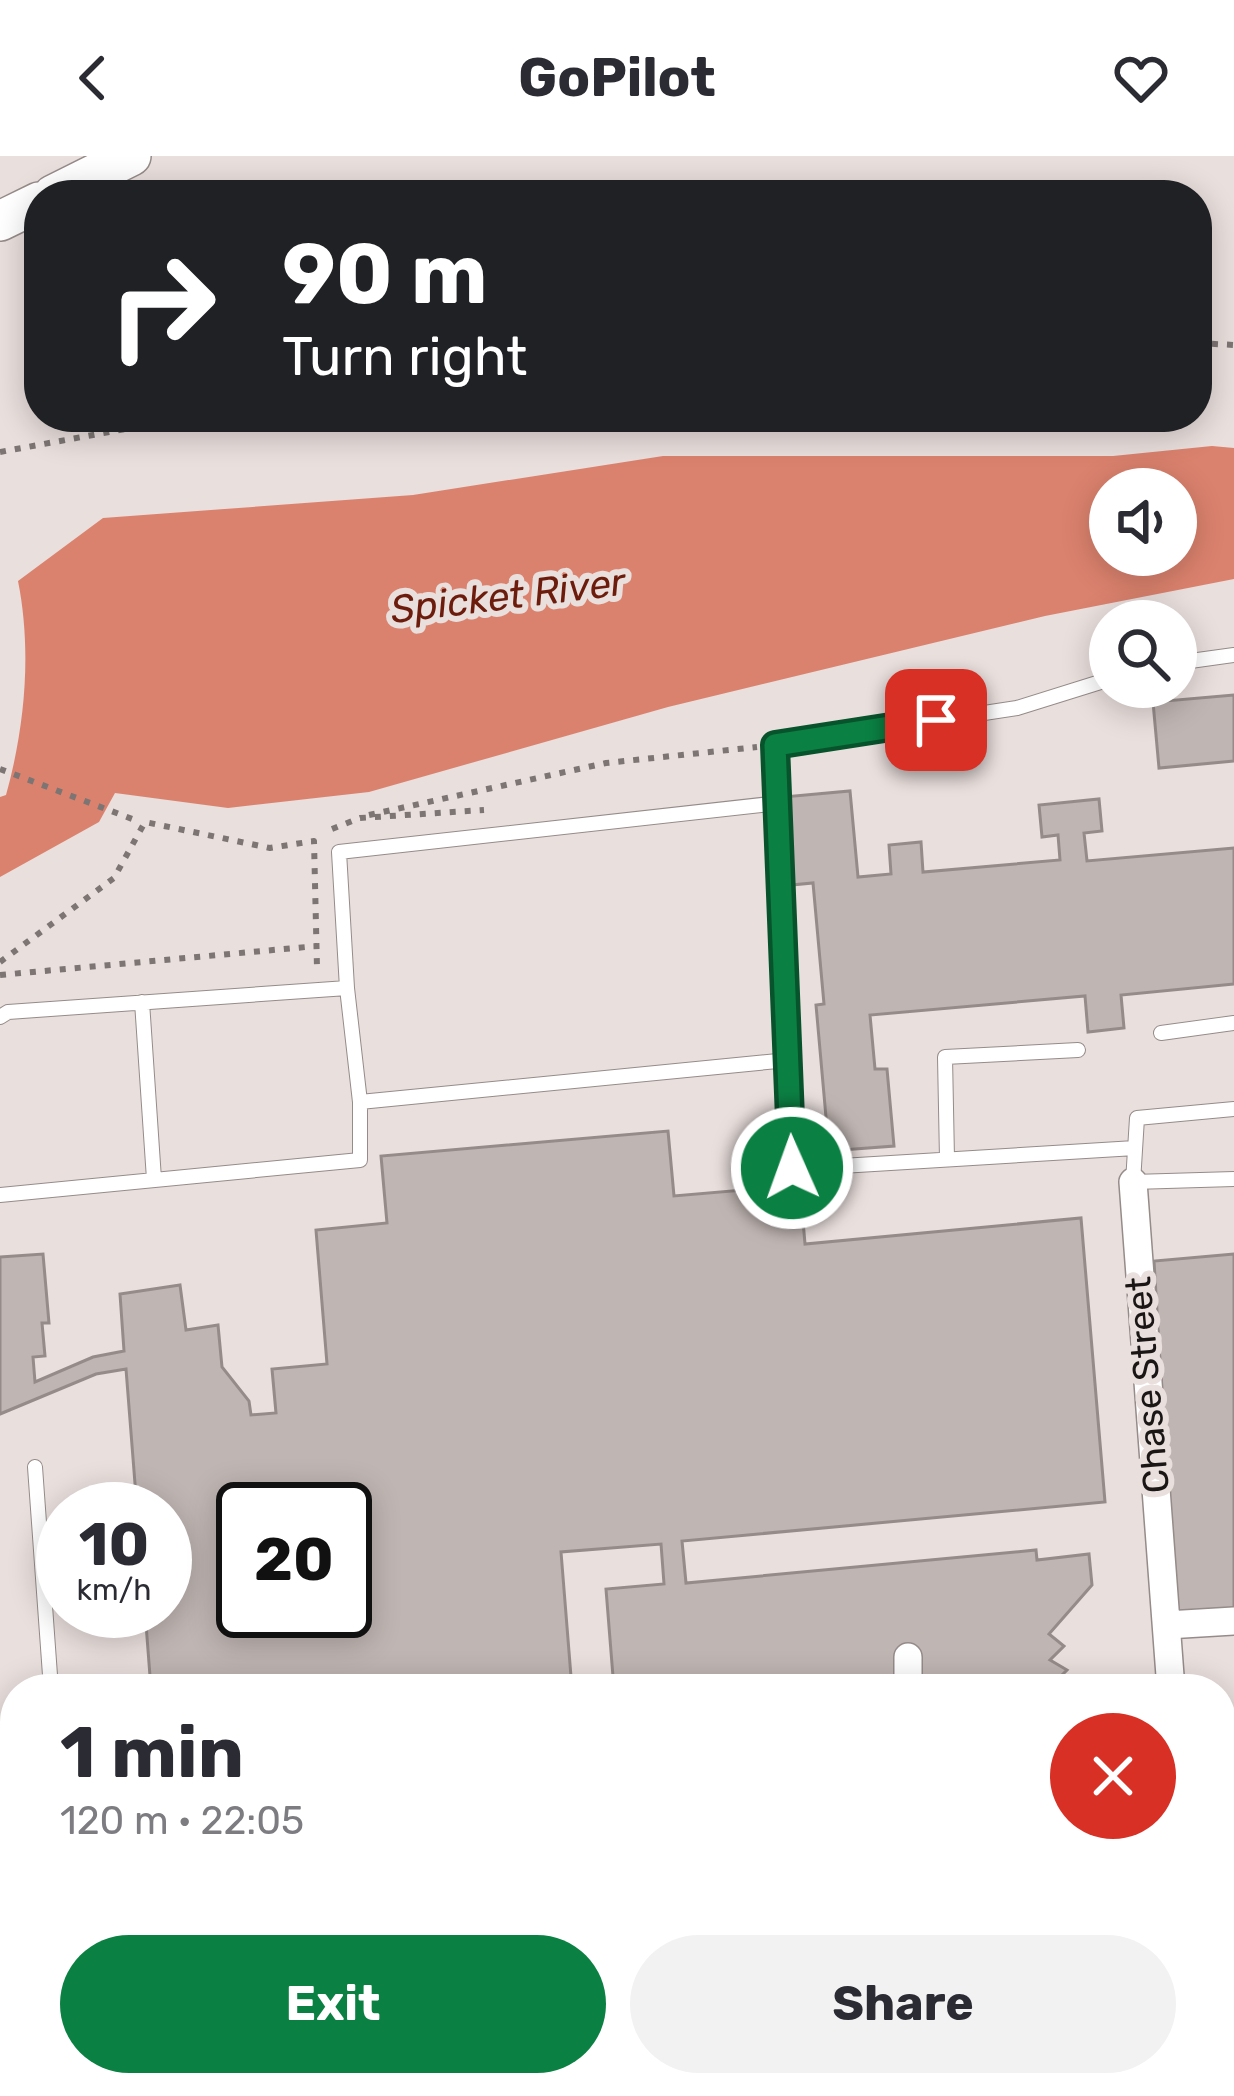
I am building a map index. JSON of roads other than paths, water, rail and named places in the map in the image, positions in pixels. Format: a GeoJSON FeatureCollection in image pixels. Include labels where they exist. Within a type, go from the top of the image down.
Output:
{"type":"FeatureCollection","features":[{"type":"Feature","properties":{"kind":"main road"},"geometry":{"type":"LineString","coordinates":[[82,180],[131,156]]}},
{"type":"Feature","properties":{"kind":"street","name":"Chase Street"},"geometry":{"type":"LineString","coordinates":[[1133,1182],[1170,1674]]}},
{"type":"Feature","properties":{"kind":"street"},"geometry":{"type":"LineString","coordinates":[[1167,1625],[1234,1621]]}},
{"type":"Feature","properties":{"kind":"street"},"geometry":{"type":"LineString","coordinates":[[908,1657],[908,1674]]}},
{"type":"Feature","properties":{"kind":"lane"},"geometry":{"type":"LineString","coordinates":[[1197,660],[1234,655]]}},
{"type":"Feature","properties":{"kind":"lane"},"geometry":{"type":"LineString","coordinates":[[1089,686],[1017,708],[775,745],[792,1168],[1135,1148]]}},
{"type":"Feature","properties":{"kind":"lane"},"geometry":{"type":"LineString","coordinates":[[0,1195],[359,1160],[360,1102],[346,988],[339,852],[779,803]]}},
{"type":"Feature","properties":{"kind":"lane"},"geometry":{"type":"LineString","coordinates":[[0,1017],[8,1012],[346,988]]}},
{"type":"Feature","properties":{"kind":"lane"},"geometry":{"type":"LineString","coordinates":[[142,1002],[154,1179]]}},
{"type":"Feature","properties":{"kind":"lane"},"geometry":{"type":"LineString","coordinates":[[1161,1033],[1234,1023]]}},
{"type":"Feature","properties":{"kind":"lane"},"geometry":{"type":"LineString","coordinates":[[947,1160],[945,1057],[1078,1049]]}},
{"type":"Feature","properties":{"kind":"lane"},"geometry":{"type":"LineString","coordinates":[[360,1102],[788,1060]]}},
{"type":"Feature","properties":{"kind":"lane"},"geometry":{"type":"LineString","coordinates":[[1234,1109],[1137,1118],[1133,1182],[1234,1179]]}},
{"type":"Feature","properties":{"kind":"lane"},"geometry":{"type":"LineString","coordinates":[[35,1467],[50,1674]]}},
{"type":"Feature","properties":{"kind":"water","name":"Spicket River"},"geometry":{"type":"Polygon","coordinates":[[[1234,448],[1234,579],[1127,600],[1089,600],[1089,607],[668,707],[369,792],[228,808],[115,793],[99,822],[0,877],[0,797],[6,795],[13,769],[24,689],[25,634],[18,581],[103,518],[413,495],[663,456],[1113,456],[1234,448]]]}}]}
